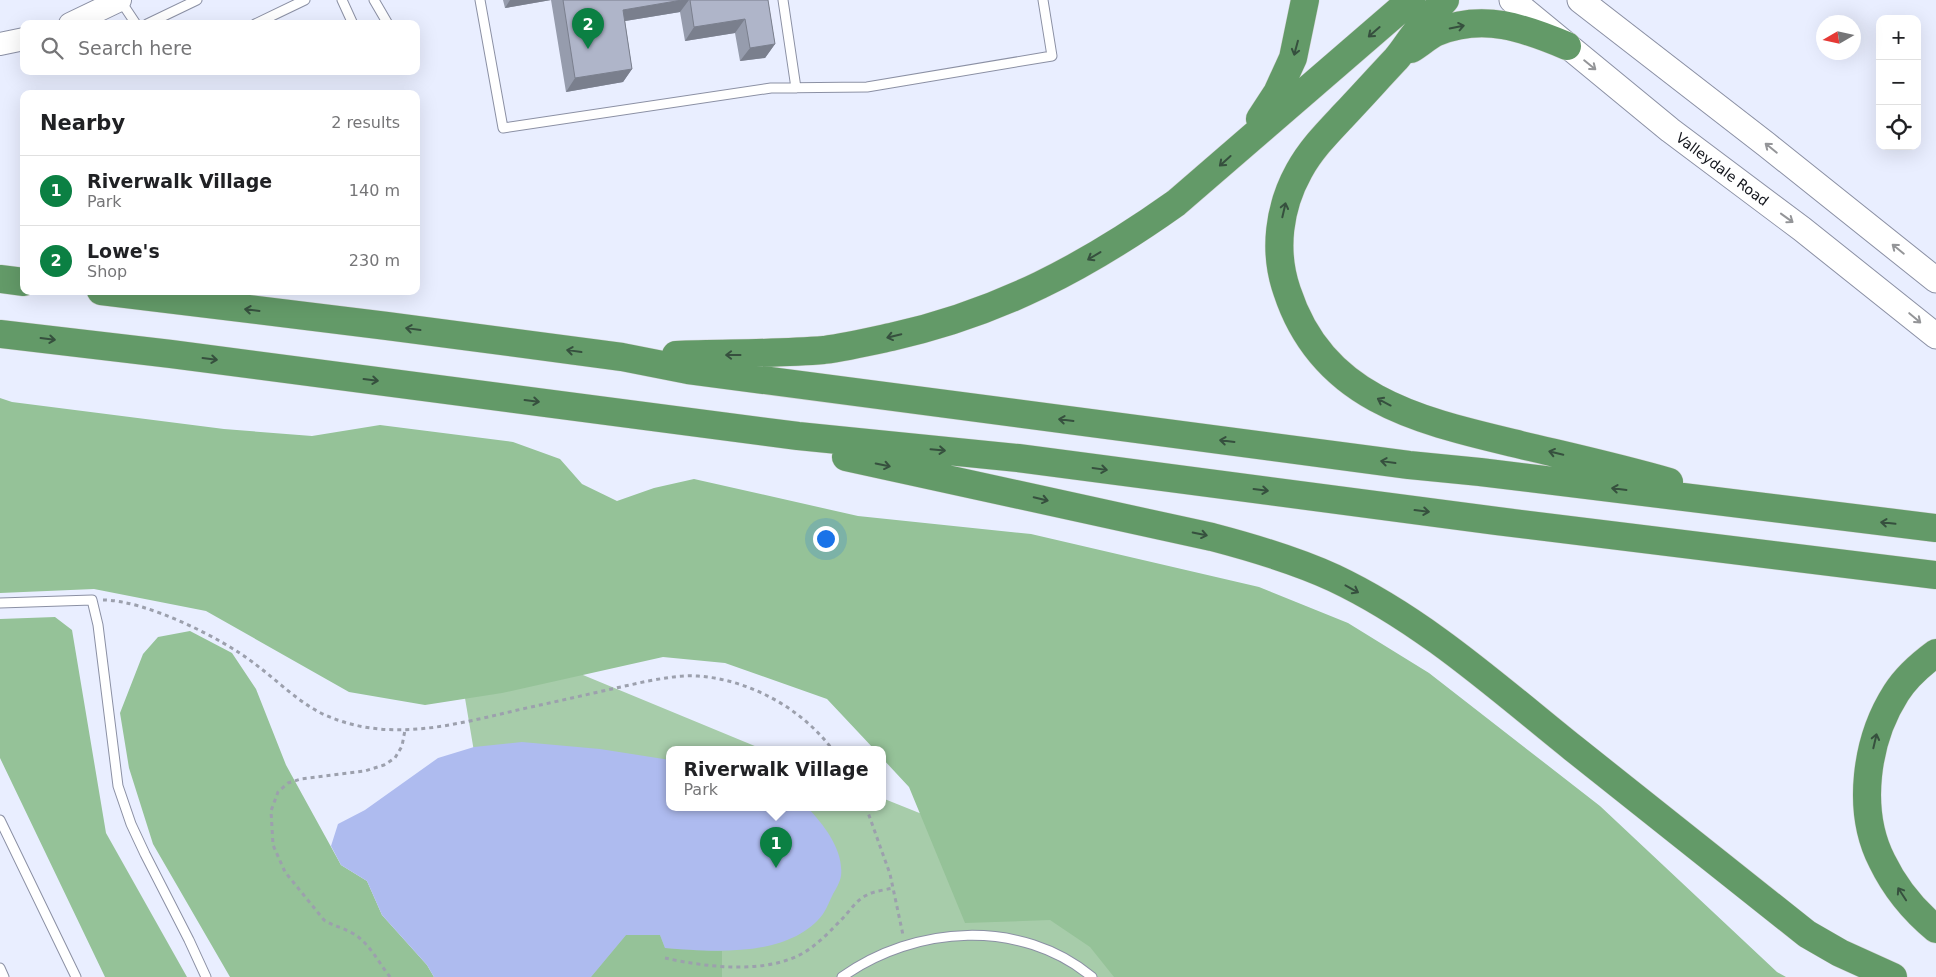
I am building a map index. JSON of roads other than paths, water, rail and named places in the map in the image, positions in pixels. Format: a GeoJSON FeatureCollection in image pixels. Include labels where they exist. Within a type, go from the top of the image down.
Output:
{"type":"FeatureCollection","features":[{"type":"Feature","properties":{"kind":"highway"},"geometry":{"type":"LineString","coordinates":[[1251,137],[1277,93],[1293,58],[1305,0]]}},
{"type":"Feature","properties":{"kind":"highway"},"geometry":{"type":"LineString","coordinates":[[622,358],[696,354],[740,355],[824,350],[855,345],[903,334],[984,310],[1031,291],[1066,273],[1135,232],[1176,203],[1411,0]]}},
{"type":"Feature","properties":{"kind":"highway"},"geometry":{"type":"LineString","coordinates":[[1445,0],[1418,29],[1399,56],[1319,141],[1300,169],[1287,195],[1280,226],[1282,278],[1301,328],[1319,353],[1339,373],[1385,403],[1419,419],[1626,470],[1679,485],[1720,502]]}},
{"type":"Feature","properties":{"kind":"highway"},"geometry":{"type":"LineString","coordinates":[[1399,56],[1435,33],[1453,27],[1483,23],[1513,26],[1567,46]]}},
{"type":"Feature","properties":{"kind":"highway"},"geometry":{"type":"LineString","coordinates":[[0,279],[20,282]]}},
{"type":"Feature","properties":{"kind":"highway"},"geometry":{"type":"LineString","coordinates":[[134,295],[387,326],[622,358],[708,373],[1410,465],[1936,528]]}},
{"type":"Feature","properties":{"kind":"highway"},"geometry":{"type":"LineString","coordinates":[[0,334],[172,354],[861,443],[1018,458],[1507,522],[1936,575]]}},
{"type":"Feature","properties":{"kind":"highway"},"geometry":{"type":"LineString","coordinates":[[734,427],[839,455],[1212,537],[1258,549],[1334,578],[1392,610],[1480,671],[1534,717],[1807,934],[1840,953],[1893,977]]}},
{"type":"Feature","properties":{"kind":"highway"},"geometry":{"type":"LineString","coordinates":[[1936,652],[1912,673],[1897,691],[1886,709],[1877,732],[1870,761],[1867,788],[1872,831],[1881,861],[1905,900],[1936,929]]}},
{"type":"Feature","properties":{"kind":"main road","name":"Valleydale Road"},"geometry":{"type":"LineString","coordinates":[[1512,0],[1670,130],[1802,229],[1936,336]]}},
{"type":"Feature","properties":{"kind":"main road"},"geometry":{"type":"LineString","coordinates":[[1580,0],[1851,211],[1936,280]]}},
{"type":"Feature","properties":{"kind":"street"},"geometry":{"type":"LineString","coordinates":[[78,20],[120,0]]}},
{"type":"Feature","properties":{"kind":"street"},"geometry":{"type":"LineString","coordinates":[[0,44],[20,40]]}},
{"type":"Feature","properties":{"kind":"lane"},"geometry":{"type":"LineString","coordinates":[[120,0],[133,20]]}},
{"type":"Feature","properties":{"kind":"lane"},"geometry":{"type":"LineString","coordinates":[[155,20],[197,0]]}},
{"type":"Feature","properties":{"kind":"lane"},"geometry":{"type":"LineString","coordinates":[[263,20],[305,0]]}},
{"type":"Feature","properties":{"kind":"lane"},"geometry":{"type":"LineString","coordinates":[[342,0],[351,20]]}},
{"type":"Feature","properties":{"kind":"lane"},"geometry":{"type":"LineString","coordinates":[[374,0],[386,20]]}},
{"type":"Feature","properties":{"kind":"lane"},"geometry":{"type":"LineString","coordinates":[[480,0],[503,128],[771,88],[867,87],[1052,56],[1043,0]]}},
{"type":"Feature","properties":{"kind":"lane"},"geometry":{"type":"LineString","coordinates":[[783,0],[796,88]]}},
{"type":"Feature","properties":{"kind":"lane"},"geometry":{"type":"LineString","coordinates":[[0,603],[92,600],[98,625],[118,786],[131,824],[206,977]]}},
{"type":"Feature","properties":{"kind":"lane"},"geometry":{"type":"LineString","coordinates":[[0,820],[76,977]]}},
{"type":"Feature","properties":{"kind":"lane"},"geometry":{"type":"LineString","coordinates":[[842,977],[869,960],[905,946],[948,937],[982,935],[999,936],[1040,946],[1082,969],[1092,977]]}},
{"type":"Feature","properties":{"kind":"lane"},"geometry":{"type":"LineString","coordinates":[[0,968],[4,977]]}},
{"type":"Feature","properties":{"kind":"water"},"geometry":{"type":"Polygon","coordinates":[[[522,742],[600,749],[666,759],[666,811],[810,811],[826,830],[836,847],[841,866],[840,881],[823,914],[809,928],[791,938],[771,945],[750,949],[705,951],[665,948],[660,935],[626,935],[591,977],[434,977],[427,965],[382,915],[367,881],[341,865],[331,846],[338,824],[365,810],[438,758],[474,747],[522,742]]]}},
{"type":"Feature","properties":{"kind":"place","name":"Lowe's"},"geometry":{"type":"Point","coordinates":[588,49]}},
{"type":"Feature","properties":{"kind":"place","name":"Riverwalk Village"},"geometry":{"type":"Point","coordinates":[776,868]}}]}
